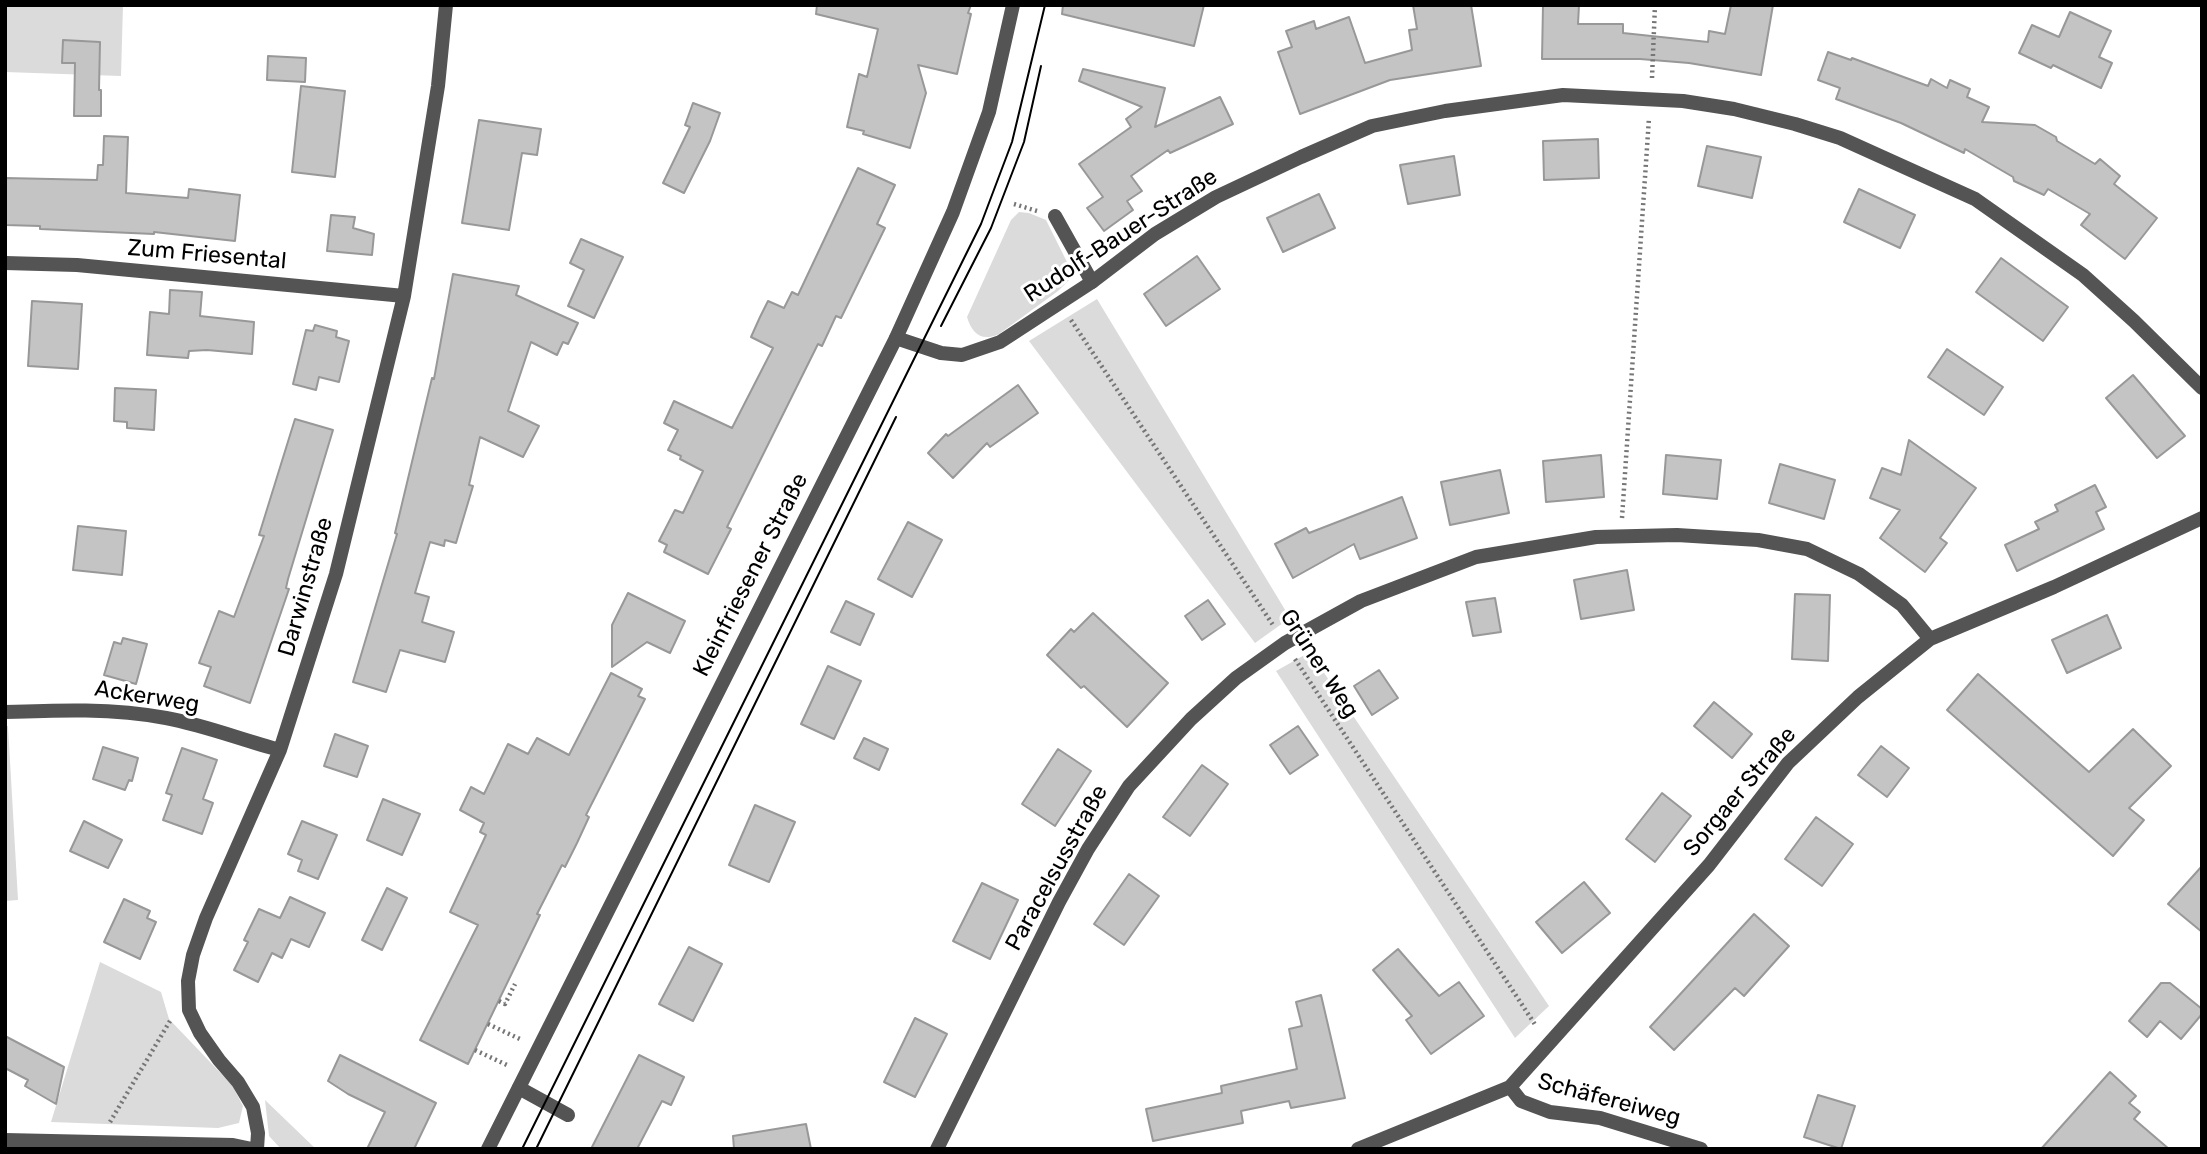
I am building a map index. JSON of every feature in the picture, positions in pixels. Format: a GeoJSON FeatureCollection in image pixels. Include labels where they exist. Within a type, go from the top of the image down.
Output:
{"type":"FeatureCollection","features":[{"type":"Feature","properties":{"kind":"street","name":"Darwinstraße"},"geometry":{"type":"LineString","coordinates":[[254,1149],[258,1133],[253,1107],[238,1082],[201,1033],[189,1010],[188,981],[206,918],[279,750],[336,574],[404,296],[438,86],[446,5]]}},
{"type":"Feature","properties":{"kind":"street","name":"Kleinfriesener Straße"},"geometry":{"type":"LineString","coordinates":[[488,1149],[896,338],[953,212],[989,112],[1013,5]]}},
{"type":"Feature","properties":{"kind":"street","name":"Rudolf-Bauer-Straße"},"geometry":{"type":"LineString","coordinates":[[896,338],[941,353],[962,355],[1000,342],[1092,282],[1155,234],[1216,197],[1372,126],[1445,111],[1563,95],[1683,101],[1734,109],[1806,127],[1840,138],[1975,199],[2083,275],[2202,388]]}},
{"type":"Feature","properties":{"kind":"street"},"geometry":{"type":"LineString","coordinates":[[1055,216],[1092,282]]}},
{"type":"Feature","properties":{"kind":"street","name":"Zum Friesental"},"geometry":{"type":"LineString","coordinates":[[5,263],[76,265],[404,296]]}},
{"type":"Feature","properties":{"kind":"street","name":"Sorgaer Straße"},"geometry":{"type":"LineString","coordinates":[[1358,1149],[1510,1087],[1709,865],[1788,763],[1858,697],[1930,639],[2054,587],[2202,519]]}},
{"type":"Feature","properties":{"kind":"street","name":"Paracelsusstraße"},"geometry":{"type":"LineString","coordinates":[[937,1149],[1059,902],[1088,849],[1129,786],[1191,719],[1236,678],[1284,643],[1361,601],[1476,557],[1596,537],[1677,535],[1745,540],[1807,549],[1859,574],[1902,604],[1930,639]]}},
{"type":"Feature","properties":{"kind":"street","name":"Ackerweg"},"geometry":{"type":"LineString","coordinates":[[5,712],[76,709],[141,714],[170,719],[279,750]]}},
{"type":"Feature","properties":{"kind":"street"},"geometry":{"type":"LineString","coordinates":[[522,1081],[568,1115]]}},
{"type":"Feature","properties":{"kind":"street","name":"Schäfereiweg"},"geometry":{"type":"LineString","coordinates":[[1510,1087],[1521,1101],[1550,1112],[1600,1118],[1702,1149]]}},
{"type":"Feature","properties":{"kind":"street"},"geometry":{"type":"LineString","coordinates":[[5,1140],[72,1145],[98,1142],[233,1145],[254,1149]]}},
{"type":"Feature","properties":{"kind":"path"},"geometry":{"type":"LineString","coordinates":[[1621,536],[1656,5]]}},
{"type":"Feature","properties":{"kind":"path","name":"Grüner Weg"},"geometry":{"type":"LineString","coordinates":[[1060,303],[1548,1044]]}},
{"type":"Feature","properties":{"kind":"path"},"geometry":{"type":"LineString","coordinates":[[499,1001],[505,1004],[515,984]]}},
{"type":"Feature","properties":{"kind":"path"},"geometry":{"type":"LineString","coordinates":[[98,1142],[170,1020],[189,1010]]}},
{"type":"Feature","properties":{"kind":"path"},"geometry":{"type":"LineString","coordinates":[[488,1024],[538,1049]]}},
{"type":"Feature","properties":{"kind":"path"},"geometry":{"type":"LineString","coordinates":[[475,1050],[522,1081]]}},
{"type":"Feature","properties":{"kind":"shaded area"},"geometry":{"type":"Polygon","coordinates":[[[5,5],[123,5],[121,76],[5,72],[5,5]]]}},
{"type":"Feature","properties":{"kind":"shaded area"},"geometry":{"type":"Polygon","coordinates":[[[1019,212],[1046,220],[1068,264],[1071,278],[1058,291],[999,334],[983,337],[975,332],[967,317],[1011,220],[1019,212]]]}},
{"type":"Feature","properties":{"kind":"shaded area"},"geometry":{"type":"Polygon","coordinates":[[[1097,299],[1290,618],[1255,643],[1029,341],[1097,299]]]}},
{"type":"Feature","properties":{"kind":"shaded area"},"geometry":{"type":"Polygon","coordinates":[[[1310,652],[1549,1006],[1515,1038],[1276,671],[1310,652]]]}},
{"type":"Feature","properties":{"kind":"shaded area"},"geometry":{"type":"Polygon","coordinates":[[[5,726],[8,726],[18,900],[5,901],[5,726]]]}},
{"type":"Feature","properties":{"kind":"shaded area"},"geometry":{"type":"Polygon","coordinates":[[[100,962],[161,992],[169,1019],[232,1085],[243,1106],[239,1123],[218,1128],[51,1122],[100,962]]]}},
{"type":"Feature","properties":{"kind":"shaded area"},"geometry":{"type":"Polygon","coordinates":[[[265,1100],[316,1149],[281,1149],[269,1136],[265,1100]]]}},
{"type":"Feature","properties":{"kind":"building"},"geometry":{"type":"Polygon","coordinates":[[[817,5],[971,5],[957,74],[918,65],[926,93],[910,148],[847,127],[859,74],[867,77],[878,29],[816,14],[817,5]]]}},
{"type":"Feature","properties":{"kind":"building"},"geometry":{"type":"Polygon","coordinates":[[[1063,5],[1204,5],[1194,46],[1062,14],[1063,5]]]}},
{"type":"Feature","properties":{"kind":"building"},"geometry":{"type":"Polygon","coordinates":[[[1413,5],[1471,5],[1481,66],[1390,80],[1300,114],[1278,52],[1292,47],[1286,31],[1314,21],[1316,29],[1349,17],[1365,63],[1412,50],[1409,30],[1417,29],[1413,5]]]}},
{"type":"Feature","properties":{"kind":"building"},"geometry":{"type":"Polygon","coordinates":[[[1543,5],[1579,5],[1578,24],[1623,24],[1623,33],[1708,42],[1709,31],[1725,34],[1731,5],[1773,5],[1761,75],[1689,63],[1640,59],[1542,59],[1543,5]]]}},
{"type":"Feature","properties":{"kind":"building"},"geometry":{"type":"Polygon","coordinates":[[[2070,12],[2111,31],[2099,57],[2112,63],[2101,88],[2053,65],[2051,68],[2019,53],[2032,25],[2059,37],[2070,12]]]}},
{"type":"Feature","properties":{"kind":"building"},"geometry":{"type":"Polygon","coordinates":[[[63,40],[100,42],[101,116],[74,116],[75,63],[62,63],[63,40]]]}},
{"type":"Feature","properties":{"kind":"building"},"geometry":{"type":"Polygon","coordinates":[[[1828,52],[1928,86],[1931,79],[1947,88],[1950,80],[1970,89],[1967,97],[1989,107],[1982,122],[2035,125],[2095,164],[2100,159],[2120,176],[2114,184],[2157,218],[2125,259],[2081,225],[2090,214],[2048,189],[2044,195],[2014,181],[2013,177],[1965,149],[1964,153],[1901,123],[1836,99],[1840,88],[1818,80],[1828,52]]]}},
{"type":"Feature","properties":{"kind":"building"},"geometry":{"type":"Polygon","coordinates":[[[268,56],[306,58],[305,82],[267,80],[268,56]]]}},
{"type":"Feature","properties":{"kind":"building"},"geometry":{"type":"Polygon","coordinates":[[[1083,69],[1165,88],[1155,127],[1220,97],[1233,124],[1170,153],[1168,150],[1131,176],[1142,191],[1127,201],[1133,210],[1104,231],[1087,208],[1103,197],[1079,164],[1131,127],[1126,119],[1142,107],[1079,81],[1083,69]]]}},
{"type":"Feature","properties":{"kind":"building"},"geometry":{"type":"Polygon","coordinates":[[[301,86],[345,91],[335,177],[292,172],[301,86]]]}},
{"type":"Feature","properties":{"kind":"building"},"geometry":{"type":"Polygon","coordinates":[[[693,103],[720,113],[710,141],[684,193],[663,183],[690,127],[685,125],[693,103]]]}},
{"type":"Feature","properties":{"kind":"building"},"geometry":{"type":"Polygon","coordinates":[[[479,120],[541,129],[537,155],[522,153],[509,230],[462,223],[479,120]]]}},
{"type":"Feature","properties":{"kind":"building"},"geometry":{"type":"Polygon","coordinates":[[[104,136],[128,137],[126,193],[188,198],[189,189],[240,195],[235,241],[154,232],[40,229],[40,226],[5,225],[5,178],[97,180],[98,165],[103,165],[104,136]]]}},
{"type":"Feature","properties":{"kind":"building"},"geometry":{"type":"Polygon","coordinates":[[[1598,139],[1599,178],[1544,180],[1543,141],[1598,139]]]}},
{"type":"Feature","properties":{"kind":"building"},"geometry":{"type":"Polygon","coordinates":[[[1707,146],[1761,157],[1752,198],[1698,186],[1707,146]]]}},
{"type":"Feature","properties":{"kind":"building"},"geometry":{"type":"Polygon","coordinates":[[[1454,156],[1460,195],[1408,204],[1400,165],[1454,156]]]}},
{"type":"Feature","properties":{"kind":"building"},"geometry":{"type":"Polygon","coordinates":[[[858,168],[895,185],[877,224],[885,228],[841,318],[836,316],[822,346],[818,344],[727,527],[731,529],[708,574],[664,552],[667,545],[659,541],[675,510],[683,513],[703,471],[668,450],[678,430],[664,423],[674,401],[732,428],[773,348],[751,337],[760,317],[768,301],[784,308],[792,292],[798,295],[858,168]]]}},
{"type":"Feature","properties":{"kind":"building"},"geometry":{"type":"Polygon","coordinates":[[[1859,189],[1915,215],[1900,248],[1844,222],[1859,189]]]}},
{"type":"Feature","properties":{"kind":"building"},"geometry":{"type":"Polygon","coordinates":[[[1319,194],[1335,228],[1283,252],[1267,218],[1319,194]]]}},
{"type":"Feature","properties":{"kind":"building"},"geometry":{"type":"Polygon","coordinates":[[[331,215],[355,217],[353,228],[374,234],[372,255],[327,251],[331,215]]]}},
{"type":"Feature","properties":{"kind":"building"},"geometry":{"type":"Polygon","coordinates":[[[581,239],[623,257],[594,318],[568,306],[584,270],[570,263],[581,239]]]}},
{"type":"Feature","properties":{"kind":"building"},"geometry":{"type":"Polygon","coordinates":[[[1197,256],[1220,289],[1166,326],[1144,294],[1197,256]]]}},
{"type":"Feature","properties":{"kind":"building"},"geometry":{"type":"Polygon","coordinates":[[[2001,258],[2068,307],[2043,341],[1976,292],[2001,258]]]}},
{"type":"Feature","properties":{"kind":"building"},"geometry":{"type":"Polygon","coordinates":[[[453,274],[519,286],[516,295],[578,323],[568,344],[563,342],[557,355],[531,342],[508,411],[539,426],[523,457],[480,437],[469,485],[473,486],[456,543],[445,540],[444,546],[430,542],[415,593],[429,597],[422,622],[454,632],[445,662],[400,650],[386,692],[353,682],[397,534],[395,533],[432,378],[434,379],[453,274]]]}},
{"type":"Feature","properties":{"kind":"building"},"geometry":{"type":"Polygon","coordinates":[[[170,290],[202,292],[200,316],[254,322],[252,354],[207,350],[189,351],[188,358],[147,355],[150,312],[169,314],[170,290]]]}},
{"type":"Feature","properties":{"kind":"building"},"geometry":{"type":"Polygon","coordinates":[[[32,301],[82,304],[78,369],[28,366],[32,301]]]}},
{"type":"Feature","properties":{"kind":"building"},"geometry":{"type":"Polygon","coordinates":[[[315,325],[337,331],[336,337],[349,341],[339,382],[319,377],[316,390],[293,384],[306,330],[313,331],[315,325]]]}},
{"type":"Feature","properties":{"kind":"building"},"geometry":{"type":"Polygon","coordinates":[[[1947,349],[2003,387],[1984,415],[1928,377],[1947,349]]]}},
{"type":"Feature","properties":{"kind":"building"},"geometry":{"type":"Polygon","coordinates":[[[2133,375],[2185,436],[2157,458],[2106,398],[2133,375]]]}},
{"type":"Feature","properties":{"kind":"building"},"geometry":{"type":"Polygon","coordinates":[[[1018,385],[1038,413],[990,447],[987,443],[953,478],[928,453],[946,434],[948,436],[1018,385]]]}},
{"type":"Feature","properties":{"kind":"building"},"geometry":{"type":"Polygon","coordinates":[[[115,388],[156,390],[154,430],[127,428],[127,422],[114,421],[115,388]]]}},
{"type":"Feature","properties":{"kind":"building"},"geometry":{"type":"Polygon","coordinates":[[[295,419],[333,430],[288,579],[286,588],[289,589],[250,703],[204,686],[211,667],[199,663],[219,611],[234,617],[264,536],[259,535],[295,419]]]}},
{"type":"Feature","properties":{"kind":"building"},"geometry":{"type":"Polygon","coordinates":[[[1909,440],[1976,488],[1940,538],[1947,543],[1925,572],[1880,538],[1900,510],[1870,498],[1882,468],[1901,475],[1909,440]]]}},
{"type":"Feature","properties":{"kind":"building"},"geometry":{"type":"Polygon","coordinates":[[[1601,455],[1604,497],[1546,502],[1543,461],[1601,455]]]}},
{"type":"Feature","properties":{"kind":"building"},"geometry":{"type":"Polygon","coordinates":[[[1666,455],[1721,460],[1717,499],[1663,494],[1666,455]]]}},
{"type":"Feature","properties":{"kind":"building"},"geometry":{"type":"Polygon","coordinates":[[[1780,464],[1835,480],[1824,519],[1769,503],[1780,464]]]}},
{"type":"Feature","properties":{"kind":"building"},"geometry":{"type":"Polygon","coordinates":[[[1500,470],[1509,513],[1450,525],[1441,482],[1500,470]]]}},
{"type":"Feature","properties":{"kind":"building"},"geometry":{"type":"Polygon","coordinates":[[[2095,485],[2106,507],[2096,512],[2104,529],[2017,571],[2005,545],[2039,529],[2035,522],[2058,511],[2055,505],[2095,485]]]}},
{"type":"Feature","properties":{"kind":"building"},"geometry":{"type":"Polygon","coordinates":[[[1402,497],[1417,538],[1360,559],[1354,544],[1293,578],[1275,544],[1306,528],[1309,533],[1402,497]]]}},
{"type":"Feature","properties":{"kind":"building"},"geometry":{"type":"Polygon","coordinates":[[[908,522],[942,540],[912,597],[878,579],[908,522]]]}},
{"type":"Feature","properties":{"kind":"building"},"geometry":{"type":"Polygon","coordinates":[[[78,526],[126,531],[122,575],[73,570],[78,526]]]}},
{"type":"Feature","properties":{"kind":"building"},"geometry":{"type":"Polygon","coordinates":[[[1627,570],[1634,610],[1581,619],[1574,580],[1627,570]]]}},
{"type":"Feature","properties":{"kind":"building"},"geometry":{"type":"Polygon","coordinates":[[[628,593],[685,621],[670,653],[647,642],[612,667],[612,625],[628,593]]]}},
{"type":"Feature","properties":{"kind":"building"},"geometry":{"type":"Polygon","coordinates":[[[1795,594],[1830,595],[1828,661],[1792,659],[1795,594]]]}},
{"type":"Feature","properties":{"kind":"building"},"geometry":{"type":"Polygon","coordinates":[[[1495,598],[1501,632],[1473,636],[1466,602],[1495,598]]]}},
{"type":"Feature","properties":{"kind":"building"},"geometry":{"type":"Polygon","coordinates":[[[1208,600],[1225,624],[1202,640],[1185,616],[1208,600]]]}},
{"type":"Feature","properties":{"kind":"building"},"geometry":{"type":"Polygon","coordinates":[[[846,601],[874,614],[860,645],[831,632],[846,601]]]}},
{"type":"Feature","properties":{"kind":"building"},"geometry":{"type":"Polygon","coordinates":[[[1093,613],[1168,683],[1127,727],[1047,655],[1071,629],[1074,632],[1093,613]]]}},
{"type":"Feature","properties":{"kind":"building"},"geometry":{"type":"Polygon","coordinates":[[[2107,615],[2121,648],[2067,673],[2052,640],[2107,615]]]}},
{"type":"Feature","properties":{"kind":"building"},"geometry":{"type":"Polygon","coordinates":[[[123,638],[147,644],[136,684],[104,675],[114,642],[121,644],[123,638]]]}},
{"type":"Feature","properties":{"kind":"building"},"geometry":{"type":"Polygon","coordinates":[[[828,666],[861,681],[834,739],[801,724],[828,666]]]}},
{"type":"Feature","properties":{"kind":"building"},"geometry":{"type":"Polygon","coordinates":[[[1379,670],[1398,698],[1372,715],[1354,686],[1379,670]]]}},
{"type":"Feature","properties":{"kind":"building"},"geometry":{"type":"Polygon","coordinates":[[[611,673],[642,689],[638,696],[645,699],[586,815],[589,817],[565,867],[562,865],[537,914],[540,915],[468,1064],[420,1040],[478,925],[450,912],[486,835],[480,832],[484,823],[460,810],[471,787],[484,794],[508,744],[528,754],[537,738],[569,755],[611,673]]]}},
{"type":"Feature","properties":{"kind":"building"},"geometry":{"type":"Polygon","coordinates":[[[1978,674],[2089,772],[2133,729],[2171,766],[2129,808],[2144,820],[2113,856],[1947,710],[1978,674]]]}},
{"type":"Feature","properties":{"kind":"building"},"geometry":{"type":"Polygon","coordinates":[[[1714,702],[1752,734],[1732,758],[1694,726],[1714,702]]]}},
{"type":"Feature","properties":{"kind":"building"},"geometry":{"type":"Polygon","coordinates":[[[1298,726],[1318,755],[1290,774],[1270,745],[1298,726]]]}},
{"type":"Feature","properties":{"kind":"building"},"geometry":{"type":"Polygon","coordinates":[[[335,734],[368,746],[357,777],[324,766],[335,734]]]}},
{"type":"Feature","properties":{"kind":"building"},"geometry":{"type":"Polygon","coordinates":[[[864,738],[888,749],[879,770],[854,758],[864,738]]]}},
{"type":"Feature","properties":{"kind":"building"},"geometry":{"type":"Polygon","coordinates":[[[1881,746],[1909,768],[1887,797],[1858,775],[1881,746]]]}},
{"type":"Feature","properties":{"kind":"building"},"geometry":{"type":"Polygon","coordinates":[[[103,747],[138,758],[132,781],[129,780],[125,790],[93,779],[103,747]]]}},
{"type":"Feature","properties":{"kind":"building"},"geometry":{"type":"Polygon","coordinates":[[[182,748],[217,760],[203,799],[213,803],[202,834],[163,820],[172,795],[166,793],[182,748]]]}},
{"type":"Feature","properties":{"kind":"building"},"geometry":{"type":"Polygon","coordinates":[[[1058,749],[1091,771],[1055,826],[1022,804],[1058,749]]]}},
{"type":"Feature","properties":{"kind":"building"},"geometry":{"type":"Polygon","coordinates":[[[1202,765],[1228,784],[1190,836],[1163,817],[1202,765]]]}},
{"type":"Feature","properties":{"kind":"building"},"geometry":{"type":"Polygon","coordinates":[[[1662,793],[1691,816],[1655,862],[1626,839],[1662,793]]]}},
{"type":"Feature","properties":{"kind":"building"},"geometry":{"type":"Polygon","coordinates":[[[383,799],[420,814],[402,855],[367,840],[383,799]]]}},
{"type":"Feature","properties":{"kind":"building"},"geometry":{"type":"Polygon","coordinates":[[[755,805],[795,822],[769,882],[729,865],[755,805]]]}},
{"type":"Feature","properties":{"kind":"building"},"geometry":{"type":"Polygon","coordinates":[[[1816,817],[1853,844],[1822,886],[1785,859],[1816,817]]]}},
{"type":"Feature","properties":{"kind":"building"},"geometry":{"type":"Polygon","coordinates":[[[84,821],[122,840],[108,868],[70,851],[84,821]]]}},
{"type":"Feature","properties":{"kind":"building"},"geometry":{"type":"Polygon","coordinates":[[[302,821],[337,835],[318,879],[298,871],[302,860],[288,854],[302,821]]]}},
{"type":"Feature","properties":{"kind":"building"},"geometry":{"type":"Polygon","coordinates":[[[2202,866],[2202,932],[2168,904],[2202,866]]]}},
{"type":"Feature","properties":{"kind":"building"},"geometry":{"type":"Polygon","coordinates":[[[1129,874],[1159,896],[1124,945],[1094,924],[1129,874]]]}},
{"type":"Feature","properties":{"kind":"building"},"geometry":{"type":"Polygon","coordinates":[[[1584,882],[1610,913],[1562,953],[1536,922],[1584,882]]]}},
{"type":"Feature","properties":{"kind":"building"},"geometry":{"type":"Polygon","coordinates":[[[982,883],[1018,900],[990,959],[953,941],[982,883]]]}},
{"type":"Feature","properties":{"kind":"building"},"geometry":{"type":"Polygon","coordinates":[[[387,888],[407,898],[382,950],[362,940],[387,888]]]}},
{"type":"Feature","properties":{"kind":"building"},"geometry":{"type":"Polygon","coordinates":[[[290,897],[325,913],[309,947],[291,939],[282,958],[272,953],[258,982],[234,970],[248,942],[244,940],[259,909],[280,918],[290,897]]]}},
{"type":"Feature","properties":{"kind":"building"},"geometry":{"type":"Polygon","coordinates":[[[124,899],[150,911],[147,918],[156,922],[140,959],[104,942],[124,899]]]}},
{"type":"Feature","properties":{"kind":"building"},"geometry":{"type":"Polygon","coordinates":[[[1754,914],[1789,946],[1744,996],[1735,988],[1674,1050],[1650,1027],[1754,914]]]}},
{"type":"Feature","properties":{"kind":"building"},"geometry":{"type":"Polygon","coordinates":[[[689,947],[722,964],[693,1021],[659,1004],[689,947]]]}},
{"type":"Feature","properties":{"kind":"building"},"geometry":{"type":"Polygon","coordinates":[[[1398,949],[1439,996],[1459,982],[1484,1016],[1431,1054],[1406,1020],[1412,1016],[1373,970],[1398,949]]]}},
{"type":"Feature","properties":{"kind":"building"},"geometry":{"type":"Polygon","coordinates":[[[2161,983],[2170,983],[2202,1009],[2202,1014],[2181,1039],[2160,1021],[2147,1037],[2129,1021],[2161,983]]]}},
{"type":"Feature","properties":{"kind":"building"},"geometry":{"type":"Polygon","coordinates":[[[1321,995],[1345,1098],[1291,1108],[1289,1101],[1241,1111],[1243,1123],[1153,1141],[1146,1109],[1222,1093],[1221,1086],[1297,1069],[1289,1029],[1302,1026],[1296,1002],[1321,995]]]}},
{"type":"Feature","properties":{"kind":"building"},"geometry":{"type":"Polygon","coordinates":[[[915,1018],[947,1034],[915,1097],[884,1082],[915,1018]]]}},
{"type":"Feature","properties":{"kind":"building"},"geometry":{"type":"Polygon","coordinates":[[[5,1036],[64,1067],[56,1104],[25,1086],[28,1080],[5,1068],[5,1036]]]}},
{"type":"Feature","properties":{"kind":"building"},"geometry":{"type":"Polygon","coordinates":[[[340,1055],[436,1103],[414,1149],[367,1149],[385,1112],[328,1081],[340,1055]]]}},
{"type":"Feature","properties":{"kind":"building"},"geometry":{"type":"Polygon","coordinates":[[[639,1055],[684,1077],[671,1105],[662,1101],[637,1149],[591,1149],[639,1055]]]}},
{"type":"Feature","properties":{"kind":"building"},"geometry":{"type":"Polygon","coordinates":[[[2110,1072],[2136,1096],[2129,1103],[2140,1112],[2134,1119],[2169,1149],[2041,1149],[2110,1072]]]}},
{"type":"Feature","properties":{"kind":"building"},"geometry":{"type":"Polygon","coordinates":[[[1818,1095],[1855,1106],[1841,1149],[1804,1137],[1818,1095]]]}},
{"type":"Feature","properties":{"kind":"building"},"geometry":{"type":"Polygon","coordinates":[[[806,1124],[811,1149],[734,1149],[733,1136],[806,1124]]]}},
{"type":"Feature","properties":{"kind":"tram line"},"geometry":{"type":"LineString","coordinates":[[522,1149],[981,224],[1012,142],[1045,5]]}},
{"type":"Feature","properties":{"kind":"tram line"},"geometry":{"type":"LineString","coordinates":[[941,326],[991,228],[1024,142],[1041,66]]}},
{"type":"Feature","properties":{"kind":"tram line"},"geometry":{"type":"LineString","coordinates":[[536,1149],[896,417]]}}]}
